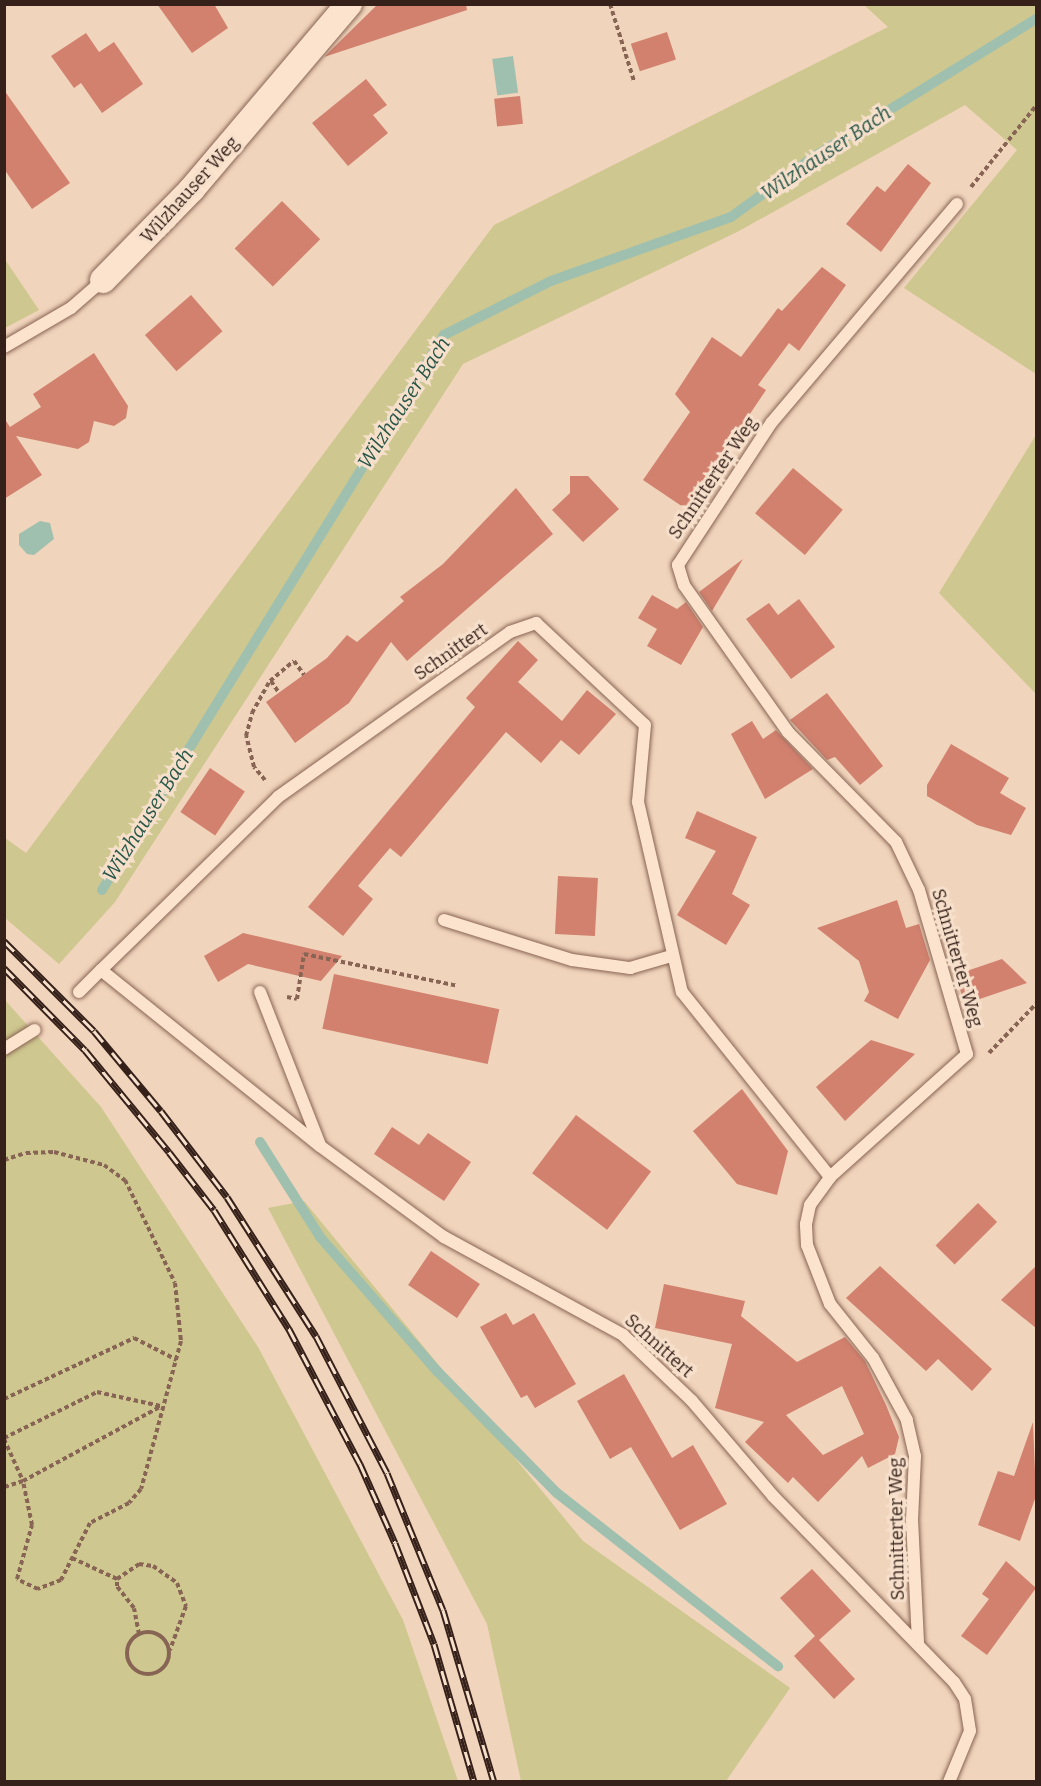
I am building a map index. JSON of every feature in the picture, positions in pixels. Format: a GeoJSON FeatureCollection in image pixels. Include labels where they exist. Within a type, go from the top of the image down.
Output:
{"type":"FeatureCollection","features":[{"type":"Feature","properties":{"kind":"street","name":"Wilzhauser Weg"},"geometry":{"type":"LineString","coordinates":[[103,280],[192,189],[349,4]]}},
{"type":"Feature","properties":{"kind":"lane","name":"Schnitterter Weg"},"geometry":{"type":"LineString","coordinates":[[918,1642],[912,1520],[915,1456],[907,1420],[873,1358],[830,1304],[807,1245],[810,1205],[830,1177],[967,1054],[919,890],[896,842],[788,732],[684,585],[678,565],[773,421],[957,204]]}},
{"type":"Feature","properties":{"kind":"lane","name":"Wilzhauser Weg"},"geometry":{"type":"LineString","coordinates":[[4,347],[70,308],[103,280]]}},
{"type":"Feature","properties":{"kind":"lane","name":"Schnittert"},"geometry":{"type":"LineString","coordinates":[[79,992],[279,796],[510,632],[536,623],[645,725],[638,802],[671,956],[682,992],[830,1177]]}},
{"type":"Feature","properties":{"kind":"lane"},"geometry":{"type":"LineString","coordinates":[[444,920],[572,960],[630,968],[671,956]]}},
{"type":"Feature","properties":{"kind":"lane","name":"Schnittert"},"geometry":{"type":"LineString","coordinates":[[101,970],[320,1146],[444,1237],[623,1335],[692,1401],[773,1496],[918,1642]]}},
{"type":"Feature","properties":{"kind":"lane"},"geometry":{"type":"LineString","coordinates":[[260,992],[320,1146]]}},
{"type":"Feature","properties":{"kind":"lane"},"geometry":{"type":"LineString","coordinates":[[4,1049],[34,1030]]}},
{"type":"Feature","properties":{"kind":"lane"},"geometry":{"type":"LineString","coordinates":[[918,1642],[954,1682],[970,1716],[964,1750],[949,1782]]}},
{"type":"Feature","properties":{"kind":"path"},"geometry":{"type":"LineString","coordinates":[[610,4],[634,81]]}},
{"type":"Feature","properties":{"kind":"path"},"geometry":{"type":"LineString","coordinates":[[957,204],[1036,106]]}},
{"type":"Feature","properties":{"kind":"path"},"geometry":{"type":"LineString","coordinates":[[279,796],[254,767],[246,736],[252,713],[270,681],[294,661],[304,675]]}},
{"type":"Feature","properties":{"kind":"path"},"geometry":{"type":"LineString","coordinates":[[270,681],[279,693]]}},
{"type":"Feature","properties":{"kind":"path"},"geometry":{"type":"LineString","coordinates":[[260,992],[297,999],[304,954],[458,986]]}},
{"type":"Feature","properties":{"kind":"path"},"geometry":{"type":"LineString","coordinates":[[983,1060],[1036,1004]]}},
{"type":"Feature","properties":{"kind":"path"},"geometry":{"type":"LineString","coordinates":[[4,1160],[26,1153],[54,1152],[104,1165],[125,1180],[175,1283],[181,1341],[161,1406],[141,1489],[129,1503],[90,1523],[62,1580],[38,1589],[17,1579],[32,1539],[23,1481],[4,1438],[97,1392],[161,1406]]}},
{"type":"Feature","properties":{"kind":"path"},"geometry":{"type":"LineString","coordinates":[[4,1399],[134,1338],[177,1360]]}},
{"type":"Feature","properties":{"kind":"path"},"geometry":{"type":"LineString","coordinates":[[4,1487],[23,1481],[161,1406]]}},
{"type":"Feature","properties":{"kind":"path"},"geometry":{"type":"LineString","coordinates":[[72,1558],[117,1580],[134,1608],[139,1634],[127,1651],[130,1664],[140,1673],[160,1671],[186,1606],[177,1583],[153,1566],[139,1564],[117,1580]]}},
{"type":"Feature","properties":{"kind":"path"},"geometry":{"type":"LineString","coordinates":[[139,1634],[160,1635],[170,1650]]}},
{"type":"Feature","properties":{"kind":"shaded area"},"geometry":{"type":"Polygon","coordinates":[[[864,5],[1036,5],[1036,374],[904,288],[1017,150],[965,105],[739,231],[463,364],[115,902],[59,964],[5,918],[5,838],[26,853],[494,225],[888,27],[864,5]]]}},
{"type":"Feature","properties":{"kind":"shaded area"},"geometry":{"type":"Polygon","coordinates":[[[513,56],[518,93],[497,96],[492,59],[513,56]]]}},
{"type":"Feature","properties":{"kind":"shaded area"},"geometry":{"type":"Polygon","coordinates":[[[4,258],[39,310],[5,328],[4,328],[4,258]]]}},
{"type":"Feature","properties":{"kind":"shaded area"},"geometry":{"type":"Polygon","coordinates":[[[1036,435],[1036,694],[939,593],[1036,435]]]}},
{"type":"Feature","properties":{"kind":"shaded area"},"geometry":{"type":"Polygon","coordinates":[[[40,521],[50,523],[54,539],[34,555],[27,554],[19,545],[19,534],[40,521]]]}},
{"type":"Feature","properties":{"kind":"shaded area"},"geometry":{"type":"Polygon","coordinates":[[[4,999],[101,1107],[258,1347],[403,1620],[458,1781],[5,1781],[4,999]]]}},
{"type":"Feature","properties":{"kind":"shaded area"},"geometry":{"type":"Polygon","coordinates":[[[304,1201],[583,1541],[790,1688],[726,1781],[521,1781],[487,1624],[268,1208],[304,1201]]]}},
{"type":"Feature","properties":{"kind":"building"},"geometry":{"type":"Polygon","coordinates":[[[157,4],[214,4],[228,28],[192,53],[157,4]]]}},
{"type":"Feature","properties":{"kind":"building"},"geometry":{"type":"Polygon","coordinates":[[[378,4],[466,4],[467,10],[324,57],[378,4]]]}},
{"type":"Feature","properties":{"kind":"building"},"geometry":{"type":"Polygon","coordinates":[[[667,32],[676,60],[640,71],[631,44],[667,32]]]}},
{"type":"Feature","properties":{"kind":"building"},"geometry":{"type":"Polygon","coordinates":[[[86,33],[99,52],[114,42],[143,84],[102,113],[81,83],[74,88],[51,56],[86,33]]]}},
{"type":"Feature","properties":{"kind":"building"},"geometry":{"type":"Polygon","coordinates":[[[366,79],[387,105],[373,115],[388,133],[348,166],[312,123],[366,79]]]}},
{"type":"Feature","properties":{"kind":"building"},"geometry":{"type":"Polygon","coordinates":[[[4,90],[70,183],[32,209],[4,169],[4,90]]]}},
{"type":"Feature","properties":{"kind":"building"},"geometry":{"type":"Polygon","coordinates":[[[520,96],[523,124],[497,127],[494,99],[520,96]]]}},
{"type":"Feature","properties":{"kind":"building"},"geometry":{"type":"Polygon","coordinates":[[[908,164],[931,183],[881,252],[846,224],[877,186],[885,192],[908,164]]]}},
{"type":"Feature","properties":{"kind":"building"},"geometry":{"type":"Polygon","coordinates":[[[282,201],[320,239],[273,287],[235,248],[282,201]]]}},
{"type":"Feature","properties":{"kind":"building"},"geometry":{"type":"Polygon","coordinates":[[[822,267],[846,285],[799,351],[789,343],[758,385],[766,390],[686,509],[643,480],[690,412],[675,394],[712,337],[741,357],[778,308],[782,311],[822,267]]]}},
{"type":"Feature","properties":{"kind":"building"},"geometry":{"type":"Polygon","coordinates":[[[191,295],[222,331],[176,371],[145,335],[191,295]]]}},
{"type":"Feature","properties":{"kind":"building"},"geometry":{"type":"Polygon","coordinates":[[[94,353],[128,406],[126,418],[114,426],[94,421],[89,442],[78,449],[16,436],[42,475],[4,499],[4,418],[10,427],[41,407],[33,394],[94,353]]]}},
{"type":"Feature","properties":{"kind":"building"},"geometry":{"type":"Polygon","coordinates":[[[793,468],[843,510],[805,555],[755,513],[793,468]]]}},
{"type":"Feature","properties":{"kind":"building"},"geometry":{"type":"Polygon","coordinates":[[[570,476],[588,476],[619,509],[583,542],[552,510],[570,493],[570,476]]]}},
{"type":"Feature","properties":{"kind":"building"},"geometry":{"type":"Polygon","coordinates":[[[516,488],[553,534],[407,661],[391,642],[349,703],[295,743],[266,702],[327,658],[347,635],[357,642],[404,601],[400,597],[443,564],[516,488]]]}},
{"type":"Feature","properties":{"kind":"building"},"geometry":{"type":"Polygon","coordinates":[[[743,559],[712,611],[699,592],[743,559]]]}},
{"type":"Feature","properties":{"kind":"building"},"geometry":{"type":"Polygon","coordinates":[[[652,595],[677,609],[686,602],[703,627],[681,665],[647,646],[657,629],[638,618],[652,595]]]}},
{"type":"Feature","properties":{"kind":"building"},"geometry":{"type":"Polygon","coordinates":[[[799,599],[835,647],[791,679],[746,619],[769,603],[778,615],[799,599]]]}},
{"type":"Feature","properties":{"kind":"building"},"geometry":{"type":"Polygon","coordinates":[[[518,641],[538,660],[518,682],[562,721],[587,690],[616,714],[579,755],[561,740],[541,763],[506,732],[401,857],[390,848],[358,886],[373,899],[343,936],[308,907],[475,707],[466,698],[518,641]]]}},
{"type":"Feature","properties":{"kind":"building"},"geometry":{"type":"Polygon","coordinates":[[[827,693],[883,766],[860,785],[835,757],[827,760],[790,720],[827,693]]]}},
{"type":"Feature","properties":{"kind":"building"},"geometry":{"type":"Polygon","coordinates":[[[752,721],[763,739],[776,730],[813,769],[765,799],[731,734],[752,721]]]}},
{"type":"Feature","properties":{"kind":"building"},"geometry":{"type":"Polygon","coordinates":[[[951,744],[1009,778],[1000,793],[1026,808],[1011,835],[977,825],[927,796],[927,785],[951,744]]]}},
{"type":"Feature","properties":{"kind":"building"},"geometry":{"type":"Polygon","coordinates":[[[210,768],[245,791],[215,835],[180,812],[210,768]]]}},
{"type":"Feature","properties":{"kind":"building"},"geometry":{"type":"Polygon","coordinates":[[[697,811],[757,837],[732,894],[750,905],[726,945],[677,915],[716,851],[685,838],[697,811]]]}},
{"type":"Feature","properties":{"kind":"building"},"geometry":{"type":"Polygon","coordinates":[[[558,876],[598,878],[595,936],[555,934],[558,876]]]}},
{"type":"Feature","properties":{"kind":"building"},"geometry":{"type":"Polygon","coordinates":[[[897,900],[906,928],[919,924],[930,960],[898,1019],[864,1001],[869,992],[859,961],[817,928],[897,900]]]}},
{"type":"Feature","properties":{"kind":"building"},"geometry":{"type":"Polygon","coordinates":[[[243,933],[342,956],[321,981],[248,964],[218,982],[204,956],[243,933]]]}},
{"type":"Feature","properties":{"kind":"building"},"geometry":{"type":"Polygon","coordinates":[[[1002,959],[1027,983],[965,1004],[955,975],[1002,959]]]}},
{"type":"Feature","properties":{"kind":"building"},"geometry":{"type":"Polygon","coordinates":[[[334,974],[499,1009],[488,1064],[322,1029],[334,974]]]}},
{"type":"Feature","properties":{"kind":"building"},"geometry":{"type":"Polygon","coordinates":[[[871,1040],[915,1054],[845,1121],[816,1087],[871,1040]]]}},
{"type":"Feature","properties":{"kind":"building"},"geometry":{"type":"Polygon","coordinates":[[[742,1089],[788,1151],[777,1195],[737,1184],[693,1131],[742,1089]]]}},
{"type":"Feature","properties":{"kind":"building"},"geometry":{"type":"Polygon","coordinates":[[[576,1115],[651,1172],[607,1230],[532,1173],[576,1115]]]}},
{"type":"Feature","properties":{"kind":"building"},"geometry":{"type":"Polygon","coordinates":[[[392,1127],[419,1145],[428,1133],[471,1162],[444,1201],[374,1154],[392,1127]]]}},
{"type":"Feature","properties":{"kind":"building"},"geometry":{"type":"Polygon","coordinates":[[[978,1203],[997,1222],[955,1265],[936,1245],[978,1203]]]}},
{"type":"Feature","properties":{"kind":"building"},"geometry":{"type":"Polygon","coordinates":[[[431,1251],[480,1284],[457,1318],[408,1285],[431,1251]]]}},
{"type":"Feature","properties":{"kind":"building"},"geometry":{"type":"Polygon","coordinates":[[[880,1266],[992,1369],[972,1391],[938,1359],[926,1371],[846,1298],[880,1266]]]}},
{"type":"Feature","properties":{"kind":"building"},"geometry":{"type":"Polygon","coordinates":[[[1036,1266],[1036,1328],[1001,1300],[1036,1266]]]}},
{"type":"Feature","properties":{"kind":"building"},"geometry":{"type":"Polygon","coordinates":[[[664,1284],[745,1301],[741,1316],[797,1362],[845,1337],[865,1361],[886,1405],[899,1437],[895,1454],[868,1468],[862,1456],[818,1502],[793,1477],[788,1483],[745,1442],[764,1422],[715,1408],[732,1344],[655,1328],[664,1284]],[[842,1386],[786,1415],[823,1455],[864,1434],[842,1386]]]}},
{"type":"Feature","properties":{"kind":"building"},"geometry":{"type":"Polygon","coordinates":[[[506,1313],[513,1325],[534,1313],[576,1384],[535,1408],[527,1395],[521,1398],[480,1327],[506,1313]]]}},
{"type":"Feature","properties":{"kind":"building"},"geometry":{"type":"Polygon","coordinates":[[[624,1374],[672,1458],[693,1445],[727,1504],[680,1530],[631,1447],[610,1459],[577,1401],[624,1374]]]}},
{"type":"Feature","properties":{"kind":"building"},"geometry":{"type":"Polygon","coordinates":[[[1033,1422],[1036,1496],[1020,1541],[978,1525],[998,1471],[1014,1476],[1033,1422]]]}},
{"type":"Feature","properties":{"kind":"building"},"geometry":{"type":"Polygon","coordinates":[[[1006,1561],[1036,1588],[987,1655],[961,1636],[989,1599],[982,1594],[1006,1561]]]}},
{"type":"Feature","properties":{"kind":"building"},"geometry":{"type":"Polygon","coordinates":[[[812,1569],[851,1611],[819,1640],[855,1679],[834,1699],[794,1656],[815,1636],[780,1598],[812,1569]]]}},
{"type":"Feature","properties":{"kind":"waterway","name":"Wilzhauser Bach"},"geometry":{"type":"LineString","coordinates":[[102,890],[444,335],[551,281],[731,217],[815,156],[1036,19]]}},
{"type":"Feature","properties":{"kind":"waterway"},"geometry":{"type":"LineString","coordinates":[[260,1142],[320,1237],[437,1371],[557,1493],[778,1666]]}},
{"type":"Feature","properties":{"kind":"railway"},"geometry":{"type":"LineString","coordinates":[[4,941],[94,1031],[161,1111],[227,1197],[316,1336],[387,1473],[443,1610],[494,1782]]}},
{"type":"Feature","properties":{"kind":"railway"},"geometry":{"type":"LineString","coordinates":[[4,968],[85,1050],[169,1152],[214,1210],[289,1329],[360,1464],[395,1543],[434,1644],[474,1782]]}}]}
